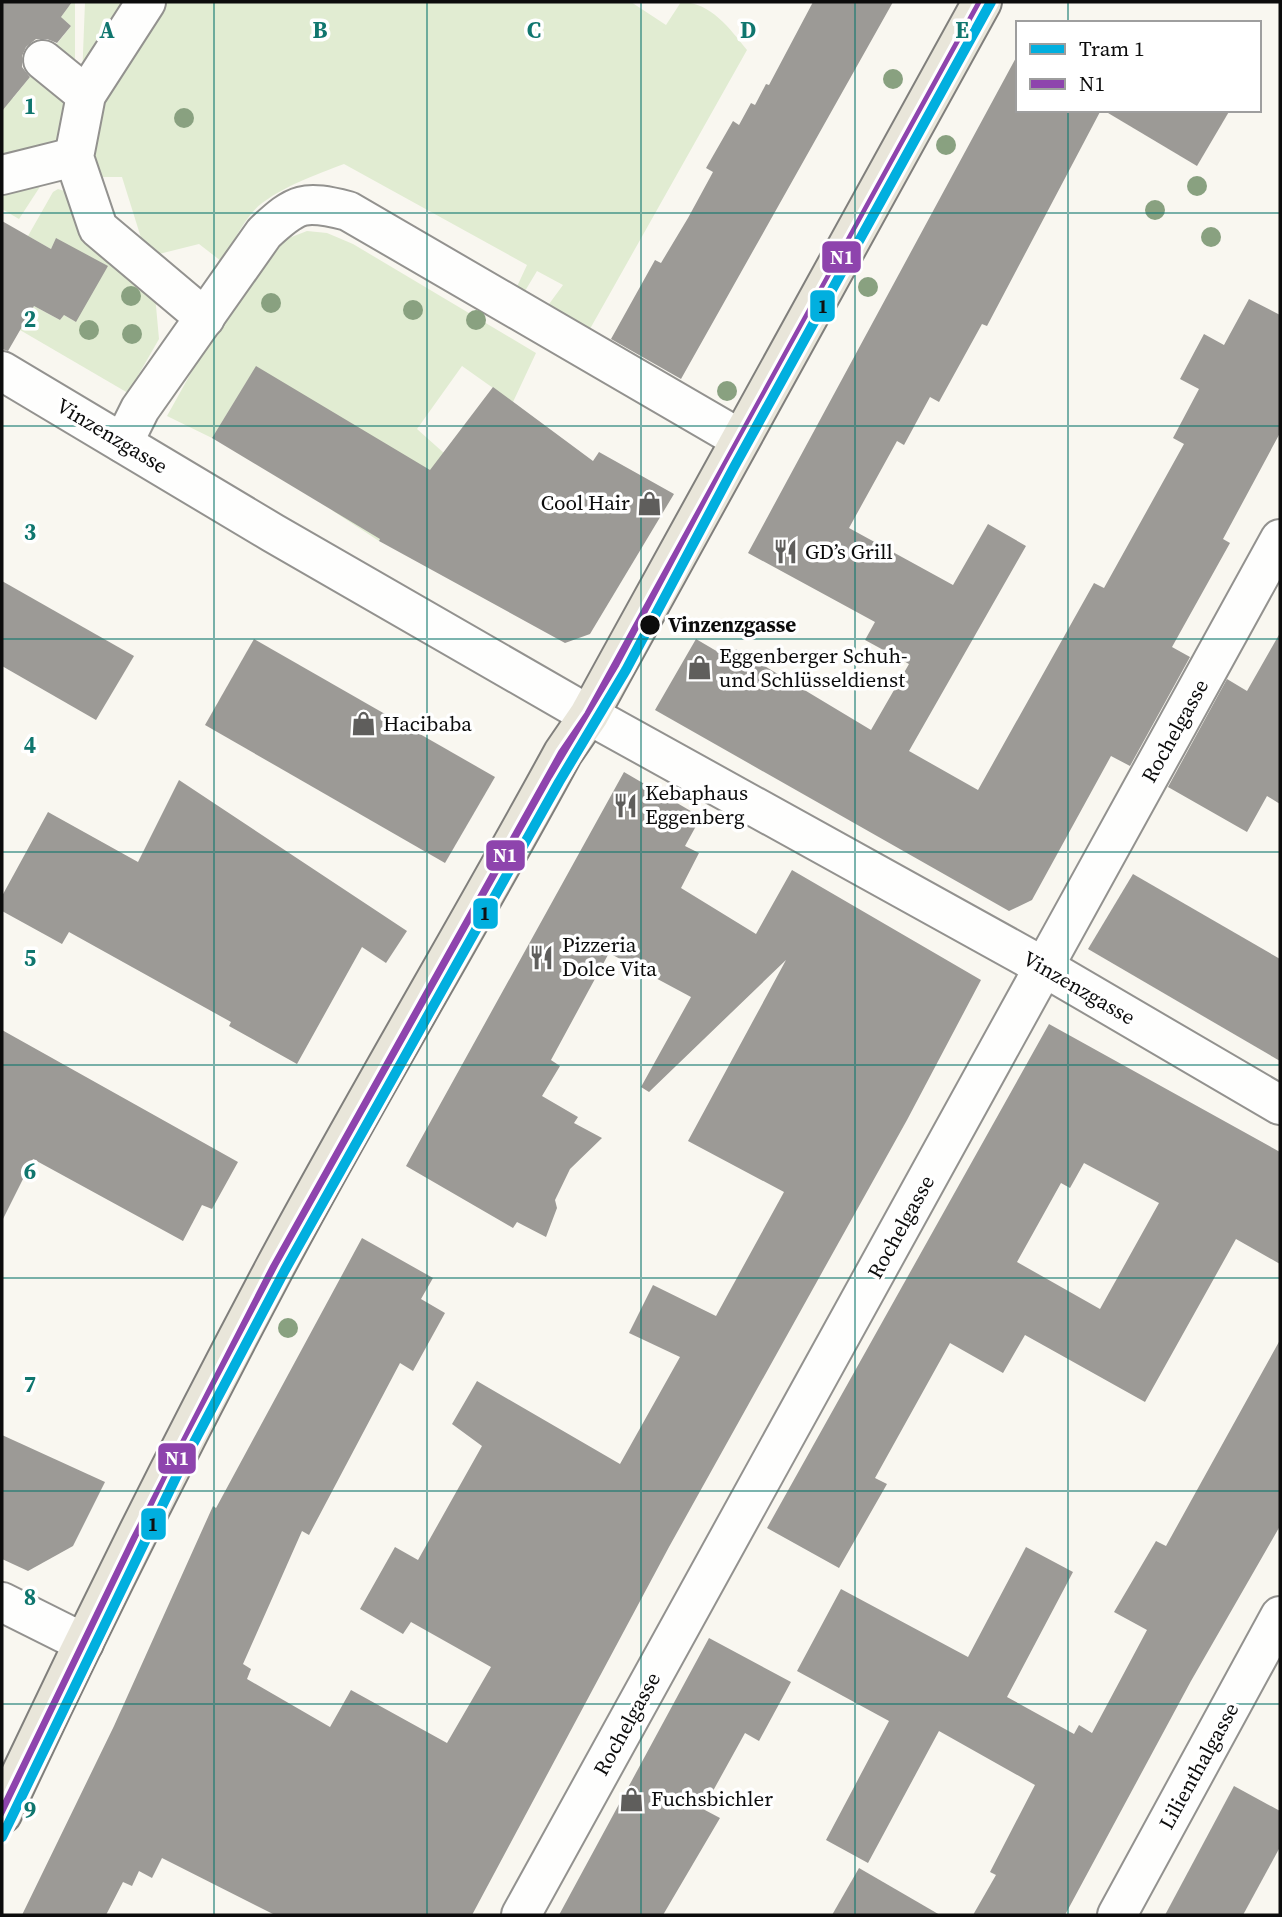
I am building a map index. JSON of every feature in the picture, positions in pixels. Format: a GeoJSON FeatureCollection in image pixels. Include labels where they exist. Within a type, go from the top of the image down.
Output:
{"type":"FeatureCollection","features":[{"type":"Feature","properties":{"kind":"main road"},"geometry":{"type":"LineString","coordinates":[[2,1814],[174,1461],[275,1267],[563,753],[589,715],[982,2]]}},
{"type":"Feature","properties":{"kind":"street"},"geometry":{"type":"LineString","coordinates":[[146,2],[86,95],[75,157],[98,228],[205,318]]}},
{"type":"Feature","properties":{"kind":"street"},"geometry":{"type":"LineString","coordinates":[[43,60],[86,95]]}},
{"type":"Feature","properties":{"kind":"street"},"geometry":{"type":"LineString","coordinates":[[2,175],[75,157]]}},
{"type":"Feature","properties":{"kind":"street"},"geometry":{"type":"LineString","coordinates":[[123,443],[141,409],[264,233],[287,211],[309,204],[322,204],[348,211],[740,439]]}},
{"type":"Feature","properties":{"kind":"street","name":"Vinzenzgasse"},"geometry":{"type":"LineString","coordinates":[[2,370],[272,533],[589,715],[1044,967],[1280,1105]]}},
{"type":"Feature","properties":{"kind":"street","name":"Rochelgasse"},"geometry":{"type":"LineString","coordinates":[[522,1915],[1280,539]]}},
{"type":"Feature","properties":{"kind":"street"},"geometry":{"type":"LineString","coordinates":[[2,1602],[84,1643]]}},
{"type":"Feature","properties":{"kind":"street","name":"Lilienthalgasse"},"geometry":{"type":"LineString","coordinates":[[1117,1915],[1280,1616]]}},
{"type":"Feature","properties":{"kind":"green space"},"geometry":{"type":"Polygon","coordinates":[[[72,2],[75,2],[75,78],[48,55],[71,26],[61,17],[72,2]]]}},
{"type":"Feature","properties":{"kind":"green space"},"geometry":{"type":"Polygon","coordinates":[[[85,2],[131,2],[82,79],[85,2]]]}},
{"type":"Feature","properties":{"kind":"green space"},"geometry":{"type":"Polygon","coordinates":[[[157,2],[631,2],[666,25],[681,2],[692,3],[711,12],[747,50],[586,336],[541,315],[563,285],[537,271],[522,296],[514,293],[527,265],[344,164],[294,184],[269,198],[247,219],[221,261],[199,244],[147,257],[122,177],[95,177],[92,165],[98,99],[157,2]]]}},
{"type":"Feature","properties":{"kind":"green space"},"geometry":{"type":"Polygon","coordinates":[[[38,67],[77,98],[68,138],[2,160],[2,89],[13,98],[38,67]]]}},
{"type":"Feature","properties":{"kind":"green space"},"geometry":{"type":"Polygon","coordinates":[[[45,179],[19,219],[2,209],[2,196],[45,179]]]}},
{"type":"Feature","properties":{"kind":"green space"},"geometry":{"type":"Polygon","coordinates":[[[58,189],[71,193],[155,295],[159,339],[128,393],[20,330],[34,306],[60,320],[64,315],[76,322],[56,239],[51,249],[28,236],[53,192],[58,189]]]}},
{"type":"Feature","properties":{"kind":"green space"},"geometry":{"type":"Polygon","coordinates":[[[307,231],[327,233],[353,244],[536,353],[513,402],[462,366],[417,429],[454,462],[403,497],[379,541],[333,511],[256,367],[212,438],[167,416],[237,290],[276,243],[307,231]]]}},
{"type":"Feature","properties":{"kind":"building"},"geometry":{"type":"Polygon","coordinates":[[[2,2],[72,2],[61,17],[71,26],[57,43],[36,39],[26,47],[22,56],[22,67],[30,77],[2,111],[2,2]]]}},
{"type":"Feature","properties":{"kind":"building"},"geometry":{"type":"Polygon","coordinates":[[[813,2],[893,2],[681,379],[611,339],[655,260],[661,263],[688,218],[713,172],[706,168],[733,121],[739,125],[751,103],[755,105],[766,84],[769,85],[813,2]]]}},
{"type":"Feature","properties":{"kind":"building"},"geometry":{"type":"Polygon","coordinates":[[[1016,58],[1016,112],[1100,112],[987,326],[982,324],[939,402],[930,397],[904,445],[897,441],[849,528],[953,585],[988,524],[1026,546],[909,751],[978,790],[1094,583],[1104,588],[1184,444],[1173,438],[1199,389],[1180,379],[1204,334],[1224,345],[1249,299],[1280,315],[1280,433],[1223,539],[1230,543],[1172,647],[1190,657],[1130,766],[1111,756],[1032,900],[1009,911],[655,710],[696,639],[730,659],[736,649],[871,730],[909,664],[865,640],[875,622],[748,553],[1016,58]]]}},
{"type":"Feature","properties":{"kind":"building"},"geometry":{"type":"Polygon","coordinates":[[[1106,112],[1229,112],[1197,166],[1106,112]]]}},
{"type":"Feature","properties":{"kind":"building"},"geometry":{"type":"Polygon","coordinates":[[[2,221],[51,249],[56,238],[108,266],[76,322],[64,315],[60,320],[34,306],[8,351],[2,349],[2,221]]]}},
{"type":"Feature","properties":{"kind":"building"},"geometry":{"type":"Polygon","coordinates":[[[256,366],[430,470],[493,387],[593,461],[599,452],[674,494],[590,634],[565,643],[379,541],[380,539],[212,438],[256,366]]]}},
{"type":"Feature","properties":{"kind":"building"},"geometry":{"type":"Polygon","coordinates":[[[2,581],[134,656],[96,720],[2,666],[2,581]]]}},
{"type":"Feature","properties":{"kind":"building"},"geometry":{"type":"Polygon","coordinates":[[[1280,633],[1280,804],[1267,796],[1247,832],[1168,787],[1227,679],[1247,691],[1280,633]]]}},
{"type":"Feature","properties":{"kind":"building"},"geometry":{"type":"Polygon","coordinates":[[[254,639],[495,777],[445,863],[205,725],[254,639]]]}},
{"type":"Feature","properties":{"kind":"building"},"geometry":{"type":"Polygon","coordinates":[[[624,772],[701,817],[685,846],[699,853],[681,888],[756,934],[792,870],[981,980],[907,1120],[669,1547],[472,1915],[275,1915],[162,1858],[152,1878],[139,1871],[132,1886],[123,1882],[106,1915],[22,1915],[114,1726],[213,1506],[216,1508],[362,1238],[433,1278],[421,1299],[445,1313],[413,1371],[400,1363],[309,1535],[302,1531],[243,1664],[251,1669],[247,1679],[330,1727],[351,1690],[447,1743],[491,1667],[411,1622],[403,1634],[360,1609],[395,1547],[418,1560],[482,1446],[452,1424],[477,1381],[620,1464],[680,1357],[629,1333],[653,1285],[716,1316],[784,1192],[688,1141],[786,960],[649,1092],[641,1087],[691,997],[609,953],[551,1060],[560,1066],[542,1096],[578,1117],[574,1123],[602,1138],[570,1169],[555,1200],[557,1208],[546,1237],[517,1222],[513,1228],[406,1166],[624,772]]]}},
{"type":"Feature","properties":{"kind":"building"},"geometry":{"type":"Polygon","coordinates":[[[179,780],[407,931],[386,963],[362,947],[297,1064],[229,1026],[231,1022],[69,932],[62,944],[2,911],[2,896],[48,812],[138,862],[179,780]]]}},
{"type":"Feature","properties":{"kind":"building"},"geometry":{"type":"Polygon","coordinates":[[[1133,874],[1280,959],[1280,1061],[1088,949],[1133,874]]]}},
{"type":"Feature","properties":{"kind":"building"},"geometry":{"type":"Polygon","coordinates":[[[1049,1024],[1280,1152],[1280,1264],[1236,1239],[1145,1402],[1025,1335],[1003,1373],[950,1343],[875,1478],[887,1484],[839,1568],[767,1528],[1049,1024]],[[1084,1163],[1070,1188],[1061,1183],[1017,1262],[1100,1309],[1159,1203],[1084,1163]]]}},
{"type":"Feature","properties":{"kind":"building"},"geometry":{"type":"Polygon","coordinates":[[[2,1030],[238,1162],[212,1209],[202,1205],[183,1241],[33,1159],[2,1221],[2,1030]]]}},
{"type":"Feature","properties":{"kind":"building"},"geometry":{"type":"Polygon","coordinates":[[[1280,1340],[1280,1526],[1191,1681],[1065,1915],[973,1915],[996,1875],[990,1872],[1035,1785],[939,1731],[868,1863],[826,1840],[889,1721],[797,1671],[841,1589],[968,1657],[1026,1547],[1073,1572],[1007,1697],[1074,1734],[1079,1725],[1092,1733],[1147,1630],[1114,1612],[1156,1541],[1166,1546],[1280,1340]]]}},
{"type":"Feature","properties":{"kind":"building"},"geometry":{"type":"Polygon","coordinates":[[[2,1435],[105,1482],[73,1546],[28,1571],[2,1559],[2,1435]]]}},
{"type":"Feature","properties":{"kind":"building"},"geometry":{"type":"Polygon","coordinates":[[[709,1638],[791,1682],[759,1741],[745,1733],[703,1809],[720,1818],[663,1915],[559,1915],[709,1638]]]}},
{"type":"Feature","properties":{"kind":"building"},"geometry":{"type":"Polygon","coordinates":[[[1234,1786],[1280,1811],[1280,1847],[1243,1915],[1165,1915],[1234,1786]]]}},
{"type":"Feature","properties":{"kind":"building"},"geometry":{"type":"Polygon","coordinates":[[[859,1868],[940,1915],[832,1915],[859,1868]]]}},
{"type":"Feature","properties":{"kind":"tram line","name":"1"},"geometry":{"type":"LineString","coordinates":[[2,1837],[181,1467],[285,1270],[559,782],[626,670],[733,469],[991,2]]}},
{"type":"Feature","properties":{"kind":"transit line","name":"N1"},"geometry":{"type":"LineString","coordinates":[[2,1814],[135,1540],[274,1269],[563,753],[589,715],[982,2]]}},
{"type":"Feature","properties":{"kind":"place","name":"Cool Hair"},"geometry":{"type":"Point","coordinates":[650,503]}},
{"type":"Feature","properties":{"kind":"place","name":"GD’s Grill"},"geometry":{"type":"Point","coordinates":[785,552]}},
{"type":"Feature","properties":{"kind":"place","name":"Vinzenzgasse"},"geometry":{"type":"Point","coordinates":[650,625]}},
{"type":"Feature","properties":{"kind":"place","name":"Eggenberger Schuh- und Schlüsseldienst"},"geometry":{"type":"Point","coordinates":[699,668]}},
{"type":"Feature","properties":{"kind":"place","name":"Hacibaba"},"geometry":{"type":"Point","coordinates":[363,724]}},
{"type":"Feature","properties":{"kind":"place","name":"Kebaphaus Eggenberg"},"geometry":{"type":"Point","coordinates":[625,805]}},
{"type":"Feature","properties":{"kind":"place","name":"Pizzeria Dolce Vita"},"geometry":{"type":"Point","coordinates":[542,957]}},
{"type":"Feature","properties":{"kind":"place","name":"Fuchsbichler"},"geometry":{"type":"Point","coordinates":[631,1799]}}]}
